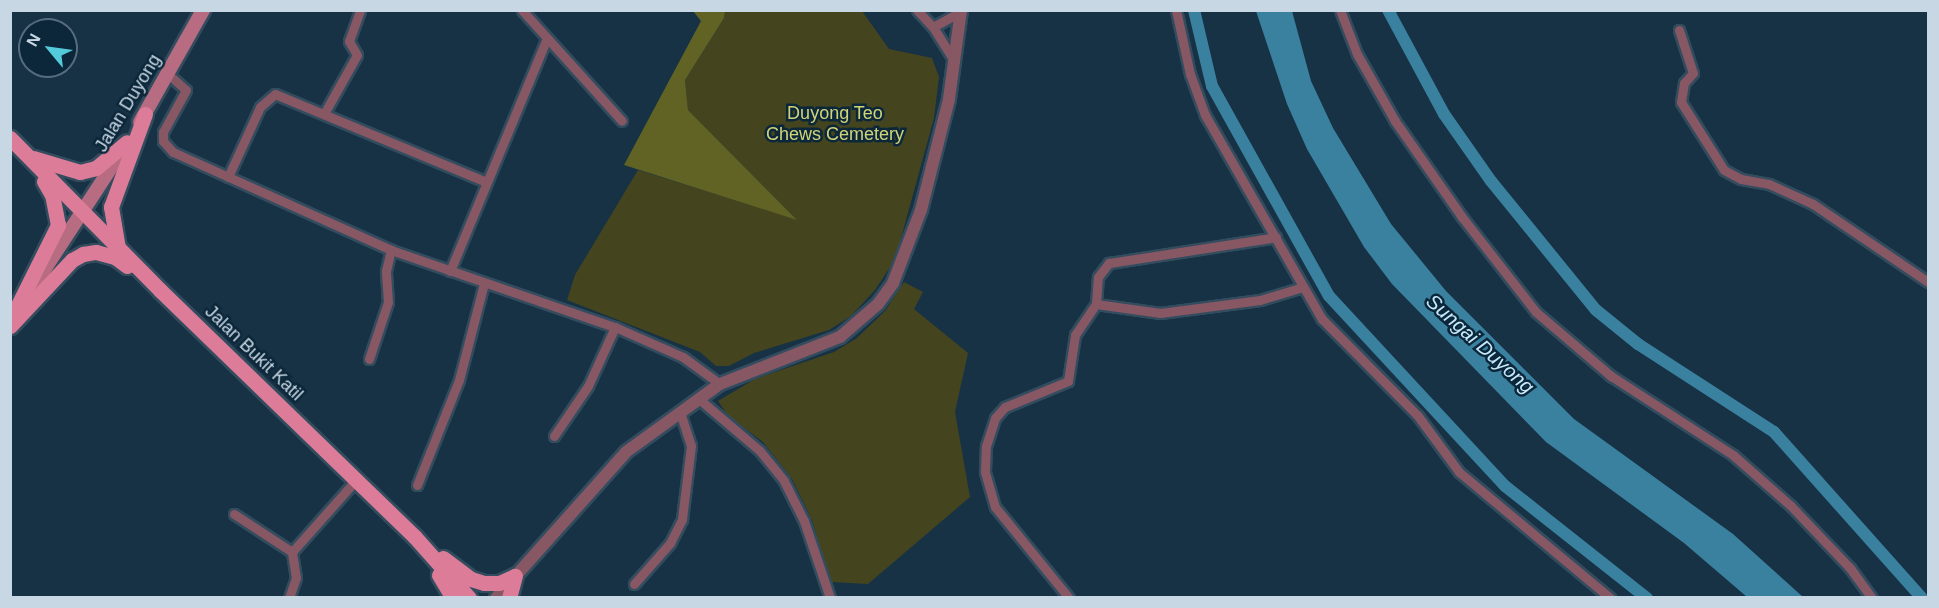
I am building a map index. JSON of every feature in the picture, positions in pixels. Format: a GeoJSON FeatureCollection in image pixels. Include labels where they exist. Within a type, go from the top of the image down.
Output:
{"type":"FeatureCollection","features":[{"type":"Feature","properties":{"kind":"main road","name":"Jalan Duyong"},"geometry":{"type":"LineString","coordinates":[[10,323],[145,114],[203,10]]}},
{"type":"Feature","properties":{"kind":"main road"},"geometry":{"type":"LineString","coordinates":[[118,249],[111,207],[145,114]]}},
{"type":"Feature","properties":{"kind":"main road","name":"Jalan Bukit Katil"},"geometry":{"type":"LineString","coordinates":[[10,138],[118,249],[414,536],[469,597]]}},
{"type":"Feature","properties":{"kind":"main road"},"geometry":{"type":"LineString","coordinates":[[30,157],[80,172],[96,168],[127,142]]}},
{"type":"Feature","properties":{"kind":"main road"},"geometry":{"type":"LineString","coordinates":[[10,323],[57,225],[52,195],[30,157]]}},
{"type":"Feature","properties":{"kind":"main road"},"geometry":{"type":"LineString","coordinates":[[10,323],[72,260],[83,254],[96,252],[115,257],[161,291]]}},
{"type":"Feature","properties":{"kind":"main road"},"geometry":{"type":"LineString","coordinates":[[414,536],[471,579],[499,583],[515,576]]}},
{"type":"Feature","properties":{"kind":"main road"},"geometry":{"type":"LineString","coordinates":[[414,536],[453,597]]}},
{"type":"Feature","properties":{"kind":"main road"},"geometry":{"type":"LineString","coordinates":[[508,597],[515,576]]}},
{"type":"Feature","properties":{"kind":"street"},"geometry":{"type":"LineString","coordinates":[[325,112],[357,55],[349,41],[360,10]]}},
{"type":"Feature","properties":{"kind":"street"},"geometry":{"type":"LineString","coordinates":[[522,10],[622,121]]}},
{"type":"Feature","properties":{"kind":"street"},"geometry":{"type":"LineString","coordinates":[[917,10],[933,27],[954,61]]}},
{"type":"Feature","properties":{"kind":"street"},"geometry":{"type":"LineString","coordinates":[[1176,10],[1190,74],[1205,116],[1303,287],[1335,335],[1418,416],[1459,472],[1610,597]]}},
{"type":"Feature","properties":{"kind":"street"},"geometry":{"type":"LineString","coordinates":[[1340,10],[1357,54],[1395,121],[1462,217],[1536,312],[1611,376],[1733,455],[1791,506],[1850,568],[1872,597]]}},
{"type":"Feature","properties":{"kind":"street"},"geometry":{"type":"LineString","coordinates":[[933,27],[961,11]]}},
{"type":"Feature","properties":{"kind":"street"},"geometry":{"type":"LineString","coordinates":[[496,597],[626,452],[720,384],[840,337],[878,304],[893,283],[921,210],[949,99],[961,11]]}},
{"type":"Feature","properties":{"kind":"street"},"geometry":{"type":"LineString","coordinates":[[1679,30],[1693,73],[1683,83],[1681,102],[1724,170],[1741,179],[1769,184],[1813,204],[1929,282]]}},
{"type":"Feature","properties":{"kind":"street"},"geometry":{"type":"LineString","coordinates":[[450,271],[547,38]]}},
{"type":"Feature","properties":{"kind":"street"},"geometry":{"type":"LineString","coordinates":[[168,73],[186,90],[163,132],[163,141],[173,152],[391,250],[615,327],[683,357],[720,384]]}},
{"type":"Feature","properties":{"kind":"street"},"geometry":{"type":"LineString","coordinates":[[228,177],[267,99],[283,95],[486,182]]}},
{"type":"Feature","properties":{"kind":"street"},"geometry":{"type":"LineString","coordinates":[[1069,597],[994,507],[987,489],[986,446],[992,424],[1005,407],[1068,381],[1075,335],[1096,304],[1098,277],[1102,269],[1116,260],[1276,237]]}},
{"type":"Feature","properties":{"kind":"street"},"geometry":{"type":"LineString","coordinates":[[369,359],[388,302],[386,271],[391,250]]}},
{"type":"Feature","properties":{"kind":"street"},"geometry":{"type":"LineString","coordinates":[[417,485],[459,380],[484,283]]}},
{"type":"Feature","properties":{"kind":"street"},"geometry":{"type":"LineString","coordinates":[[1096,304],[1160,313],[1260,300],[1303,287]]}},
{"type":"Feature","properties":{"kind":"street"},"geometry":{"type":"LineString","coordinates":[[554,436],[588,386],[615,327]]}},
{"type":"Feature","properties":{"kind":"street"},"geometry":{"type":"LineString","coordinates":[[699,399],[760,451],[784,481],[804,521],[830,597]]}},
{"type":"Feature","properties":{"kind":"street"},"geometry":{"type":"LineString","coordinates":[[634,584],[670,543],[682,519],[692,446],[680,412]]}},
{"type":"Feature","properties":{"kind":"street"},"geometry":{"type":"LineString","coordinates":[[292,552],[356,480]]}},
{"type":"Feature","properties":{"kind":"street"},"geometry":{"type":"LineString","coordinates":[[234,514],[292,552],[296,578],[289,597]]}},
{"type":"Feature","properties":{"kind":"green space","name":"Duyong Teo Chews Cemetery"},"geometry":{"type":"Polygon","coordinates":[[[725,11],[862,11],[889,49],[932,58],[939,77],[934,118],[895,260],[875,290],[851,316],[829,330],[754,353],[729,366],[716,366],[700,352],[567,300],[575,275],[638,170],[796,219],[688,110],[685,80],[724,18],[725,11]]]}},
{"type":"Feature","properties":{"kind":"green space"},"geometry":{"type":"Polygon","coordinates":[[[904,282],[923,292],[914,309],[968,353],[955,412],[970,497],[868,584],[830,582],[812,520],[792,479],[763,442],[728,416],[718,401],[755,379],[834,352],[857,338],[885,311],[904,282]]]}},
{"type":"Feature","properties":{"kind":"shaded area"},"geometry":{"type":"Polygon","coordinates":[[[693,11],[725,11],[724,18],[685,80],[688,110],[797,220],[624,165],[701,21],[693,11]]]}},
{"type":"Feature","properties":{"kind":"water","name":"Sungai Duyong"},"geometry":{"type":"Polygon","coordinates":[[[1256,11],[1292,11],[1311,81],[1333,128],[1391,224],[1446,291],[1574,419],[1733,534],[1803,597],[1747,597],[1684,543],[1546,442],[1392,284],[1364,247],[1307,149],[1287,104],[1256,11]]]}},
{"type":"Feature","properties":{"kind":"waterway"},"geometry":{"type":"LineString","coordinates":[[1194,10],[1212,86],[1329,296],[1505,486],[1647,598]]}},
{"type":"Feature","properties":{"kind":"waterway"},"geometry":{"type":"LineString","coordinates":[[1388,10],[1444,114],[1491,181],[1596,310],[1638,344],[1774,432],[1922,598]]}}]}
